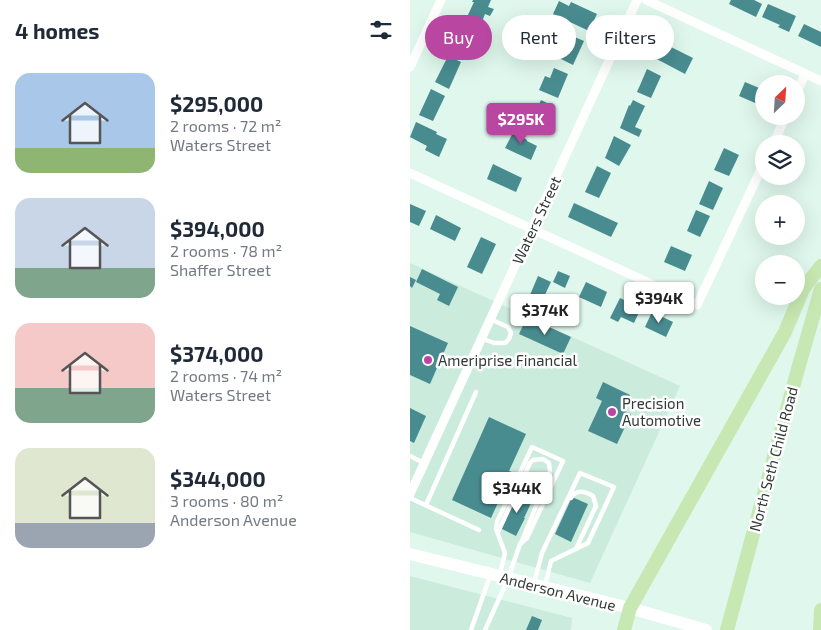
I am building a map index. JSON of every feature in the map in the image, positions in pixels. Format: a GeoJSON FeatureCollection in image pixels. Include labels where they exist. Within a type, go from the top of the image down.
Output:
{"type":"FeatureCollection","features":[{"type":"Feature","properties":{"kind":"main road"},"geometry":{"type":"LineString","coordinates":[[624,630],[630,608],[785,332],[803,289],[821,266]]}},
{"type":"Feature","properties":{"kind":"main road","name":"North Seth Child Road"},"geometry":{"type":"LineString","coordinates":[[727,630],[821,289]]}},
{"type":"Feature","properties":{"kind":"main road","name":"Anderson Avenue"},"geometry":{"type":"LineString","coordinates":[[410,554],[630,608],[706,630]]}},
{"type":"Feature","properties":{"kind":"main road"},"geometry":{"type":"LineString","coordinates":[[820,630],[821,610]]}},
{"type":"Feature","properties":{"kind":"street"},"geometry":{"type":"LineString","coordinates":[[410,67],[441,0]]}},
{"type":"Feature","properties":{"kind":"street","name":"Waters Street"},"geometry":{"type":"LineString","coordinates":[[410,494],[636,0]]}},
{"type":"Feature","properties":{"kind":"street"},"geometry":{"type":"LineString","coordinates":[[646,0],[821,81]]}},
{"type":"Feature","properties":{"kind":"street"},"geometry":{"type":"LineString","coordinates":[[410,173],[697,305],[755,182]]}},
{"type":"Feature","properties":{"kind":"lane"},"geometry":{"type":"LineString","coordinates":[[482,338],[505,343],[509,339],[511,333],[508,328],[490,319]]}},
{"type":"Feature","properties":{"kind":"lane"},"geometry":{"type":"LineString","coordinates":[[426,505],[476,392]]}},
{"type":"Feature","properties":{"kind":"lane"},"geometry":{"type":"LineString","coordinates":[[485,630],[505,553],[498,532],[497,522],[532,447],[563,461],[527,538],[520,544]]}},
{"type":"Feature","properties":{"kind":"lane"},"geometry":{"type":"LineString","coordinates":[[410,456],[424,463]]}},
{"type":"Feature","properties":{"kind":"lane"},"geometry":{"type":"LineString","coordinates":[[471,630],[499,577],[520,544],[548,480],[549,463],[543,459],[533,460],[530,463],[498,532]]}},
{"type":"Feature","properties":{"kind":"lane"},"geometry":{"type":"LineString","coordinates":[[580,473],[614,487],[588,543],[575,551],[551,561],[539,586],[542,553],[580,473]]}},
{"type":"Feature","properties":{"kind":"lane"},"geometry":{"type":"LineString","coordinates":[[546,545],[572,496],[581,491],[593,496],[596,506],[575,551]]}},
{"type":"Feature","properties":{"kind":"lane"},"geometry":{"type":"LineString","coordinates":[[410,498],[479,530]]}},
{"type":"Feature","properties":{"kind":"shaded area"},"geometry":{"type":"Polygon","coordinates":[[[410,263],[680,386],[590,583],[410,532],[410,263]]]}},
{"type":"Feature","properties":{"kind":"shaded area"},"geometry":{"type":"Polygon","coordinates":[[[410,576],[572,618],[571,630],[410,630],[410,576]]]}},
{"type":"Feature","properties":{"kind":"building"},"geometry":{"type":"Polygon","coordinates":[[[473,0],[491,0],[488,7],[494,9],[491,15],[468,15],[474,2],[472,2],[473,0]]]}},
{"type":"Feature","properties":{"kind":"building"},"geometry":{"type":"Polygon","coordinates":[[[731,0],[754,0],[762,4],[756,17],[729,4],[731,0]]]}},
{"type":"Feature","properties":{"kind":"building"},"geometry":{"type":"Polygon","coordinates":[[[559,1],[569,6],[571,2],[597,14],[586,15],[586,30],[576,25],[576,15],[553,14],[559,1]]]}},
{"type":"Feature","properties":{"kind":"building"},"geometry":{"type":"Polygon","coordinates":[[[768,4],[796,16],[789,32],[778,27],[780,25],[762,17],[768,4]]]}},
{"type":"Feature","properties":{"kind":"building"},"geometry":{"type":"Polygon","coordinates":[[[804,24],[821,32],[821,47],[798,36],[804,24]]]}},
{"type":"Feature","properties":{"kind":"building"},"geometry":{"type":"Polygon","coordinates":[[[576,38],[584,41],[576,58],[576,38]]]}},
{"type":"Feature","properties":{"kind":"building"},"geometry":{"type":"Polygon","coordinates":[[[674,48],[693,58],[685,74],[659,60],[674,60],[674,48]]]}},
{"type":"Feature","properties":{"kind":"building"},"geometry":{"type":"Polygon","coordinates":[[[446,60],[461,62],[449,89],[435,82],[446,60]]]}},
{"type":"Feature","properties":{"kind":"building"},"geometry":{"type":"Polygon","coordinates":[[[563,60],[575,60],[573,65],[563,60]]]}},
{"type":"Feature","properties":{"kind":"building"},"geometry":{"type":"Polygon","coordinates":[[[554,68],[568,74],[558,98],[539,90],[545,76],[550,78],[554,68]]]}},
{"type":"Feature","properties":{"kind":"building"},"geometry":{"type":"Polygon","coordinates":[[[647,69],[661,76],[651,98],[637,92],[647,69]]]}},
{"type":"Feature","properties":{"kind":"building"},"geometry":{"type":"Polygon","coordinates":[[[745,82],[755,86],[755,103],[739,96],[745,82]]]}},
{"type":"Feature","properties":{"kind":"building"},"geometry":{"type":"Polygon","coordinates":[[[431,89],[445,96],[433,121],[419,115],[431,89]]]}},
{"type":"Feature","properties":{"kind":"building"},"geometry":{"type":"Polygon","coordinates":[[[541,100],[555,107],[543,133],[529,126],[541,100]]]}},
{"type":"Feature","properties":{"kind":"building"},"geometry":{"type":"Polygon","coordinates":[[[633,100],[645,106],[635,127],[642,130],[639,137],[620,128],[629,105],[633,100]]]}},
{"type":"Feature","properties":{"kind":"building"},"geometry":{"type":"Polygon","coordinates":[[[416,122],[447,139],[439,157],[425,150],[427,146],[410,137],[416,122]]]}},
{"type":"Feature","properties":{"kind":"building"},"geometry":{"type":"Polygon","coordinates":[[[516,127],[526,132],[524,138],[527,141],[537,146],[531,160],[505,148],[516,127]]]}},
{"type":"Feature","properties":{"kind":"building"},"geometry":{"type":"Polygon","coordinates":[[[614,136],[631,145],[619,166],[605,158],[614,136]]]}},
{"type":"Feature","properties":{"kind":"building"},"geometry":{"type":"Polygon","coordinates":[[[724,148],[739,155],[729,176],[714,170],[724,148]]]}},
{"type":"Feature","properties":{"kind":"building"},"geometry":{"type":"Polygon","coordinates":[[[493,164],[522,178],[516,192],[487,179],[493,164]]]}},
{"type":"Feature","properties":{"kind":"building"},"geometry":{"type":"Polygon","coordinates":[[[597,166],[611,173],[599,198],[585,192],[597,166]]]}},
{"type":"Feature","properties":{"kind":"building"},"geometry":{"type":"Polygon","coordinates":[[[709,181],[723,188],[713,210],[699,204],[709,181]]]}},
{"type":"Feature","properties":{"kind":"building"},"geometry":{"type":"Polygon","coordinates":[[[574,203],[618,223],[611,237],[568,217],[574,203]]]}},
{"type":"Feature","properties":{"kind":"building"},"geometry":{"type":"Polygon","coordinates":[[[410,204],[426,211],[419,226],[410,222],[410,204]]]}},
{"type":"Feature","properties":{"kind":"building"},"geometry":{"type":"Polygon","coordinates":[[[696,210],[710,216],[700,237],[687,231],[696,210]]]}},
{"type":"Feature","properties":{"kind":"building"},"geometry":{"type":"Polygon","coordinates":[[[436,215],[461,228],[455,241],[430,229],[436,215]]]}},
{"type":"Feature","properties":{"kind":"building"},"geometry":{"type":"Polygon","coordinates":[[[481,237],[496,244],[482,274],[467,267],[481,237]]]}},
{"type":"Feature","properties":{"kind":"building"},"geometry":{"type":"Polygon","coordinates":[[[671,246],[692,255],[685,271],[664,262],[671,246]]]}},
{"type":"Feature","properties":{"kind":"building"},"geometry":{"type":"Polygon","coordinates":[[[422,269],[458,287],[449,306],[437,300],[440,294],[416,282],[422,269]]]}},
{"type":"Feature","properties":{"kind":"building"},"geometry":{"type":"Polygon","coordinates":[[[558,271],[570,276],[565,288],[553,282],[558,271]]]}},
{"type":"Feature","properties":{"kind":"building"},"geometry":{"type":"Polygon","coordinates":[[[538,276],[551,282],[542,301],[530,295],[538,276]]]}},
{"type":"Feature","properties":{"kind":"building"},"geometry":{"type":"Polygon","coordinates":[[[410,277],[416,280],[412,288],[410,286],[410,277]]]}},
{"type":"Feature","properties":{"kind":"building"},"geometry":{"type":"Polygon","coordinates":[[[586,282],[607,292],[601,307],[579,297],[586,282]]]}},
{"type":"Feature","properties":{"kind":"building"},"geometry":{"type":"Polygon","coordinates":[[[620,298],[641,308],[634,323],[621,317],[618,322],[610,318],[620,298]]]}},
{"type":"Feature","properties":{"kind":"building"},"geometry":{"type":"Polygon","coordinates":[[[652,312],[673,322],[666,337],[645,327],[652,312]]]}},
{"type":"Feature","properties":{"kind":"building"},"geometry":{"type":"Polygon","coordinates":[[[527,317],[571,337],[563,354],[519,334],[527,317]]]}},
{"type":"Feature","properties":{"kind":"building"},"geometry":{"type":"Polygon","coordinates":[[[410,326],[448,343],[430,384],[410,375],[410,326]]]}},
{"type":"Feature","properties":{"kind":"building","name":"Precision Automotive"},"geometry":{"type":"Polygon","coordinates":[[[603,382],[630,395],[623,410],[631,414],[617,444],[588,431],[602,401],[596,398],[603,382]]]}},
{"type":"Feature","properties":{"kind":"building"},"geometry":{"type":"Polygon","coordinates":[[[410,408],[426,416],[414,443],[410,441],[410,408]]]}},
{"type":"Feature","properties":{"kind":"building"},"geometry":{"type":"Polygon","coordinates":[[[489,417],[526,434],[509,471],[512,472],[491,518],[452,500],[489,417]]]}},
{"type":"Feature","properties":{"kind":"building"},"geometry":{"type":"Polygon","coordinates":[[[517,491],[533,499],[516,536],[500,528],[517,491]]]}},
{"type":"Feature","properties":{"kind":"building"},"geometry":{"type":"Polygon","coordinates":[[[572,497],[588,504],[571,542],[555,534],[572,497]]]}},
{"type":"Feature","properties":{"kind":"building"},"geometry":{"type":"Polygon","coordinates":[[[532,616],[542,620],[538,630],[526,630],[532,616]]]}},
{"type":"Feature","properties":{"kind":"place","name":"Ameriprise Financial"},"geometry":{"type":"Point","coordinates":[428,360]}},
{"type":"Feature","properties":{"kind":"place","name":"Precision Automotive"},"geometry":{"type":"Point","coordinates":[612,412]}}]}
